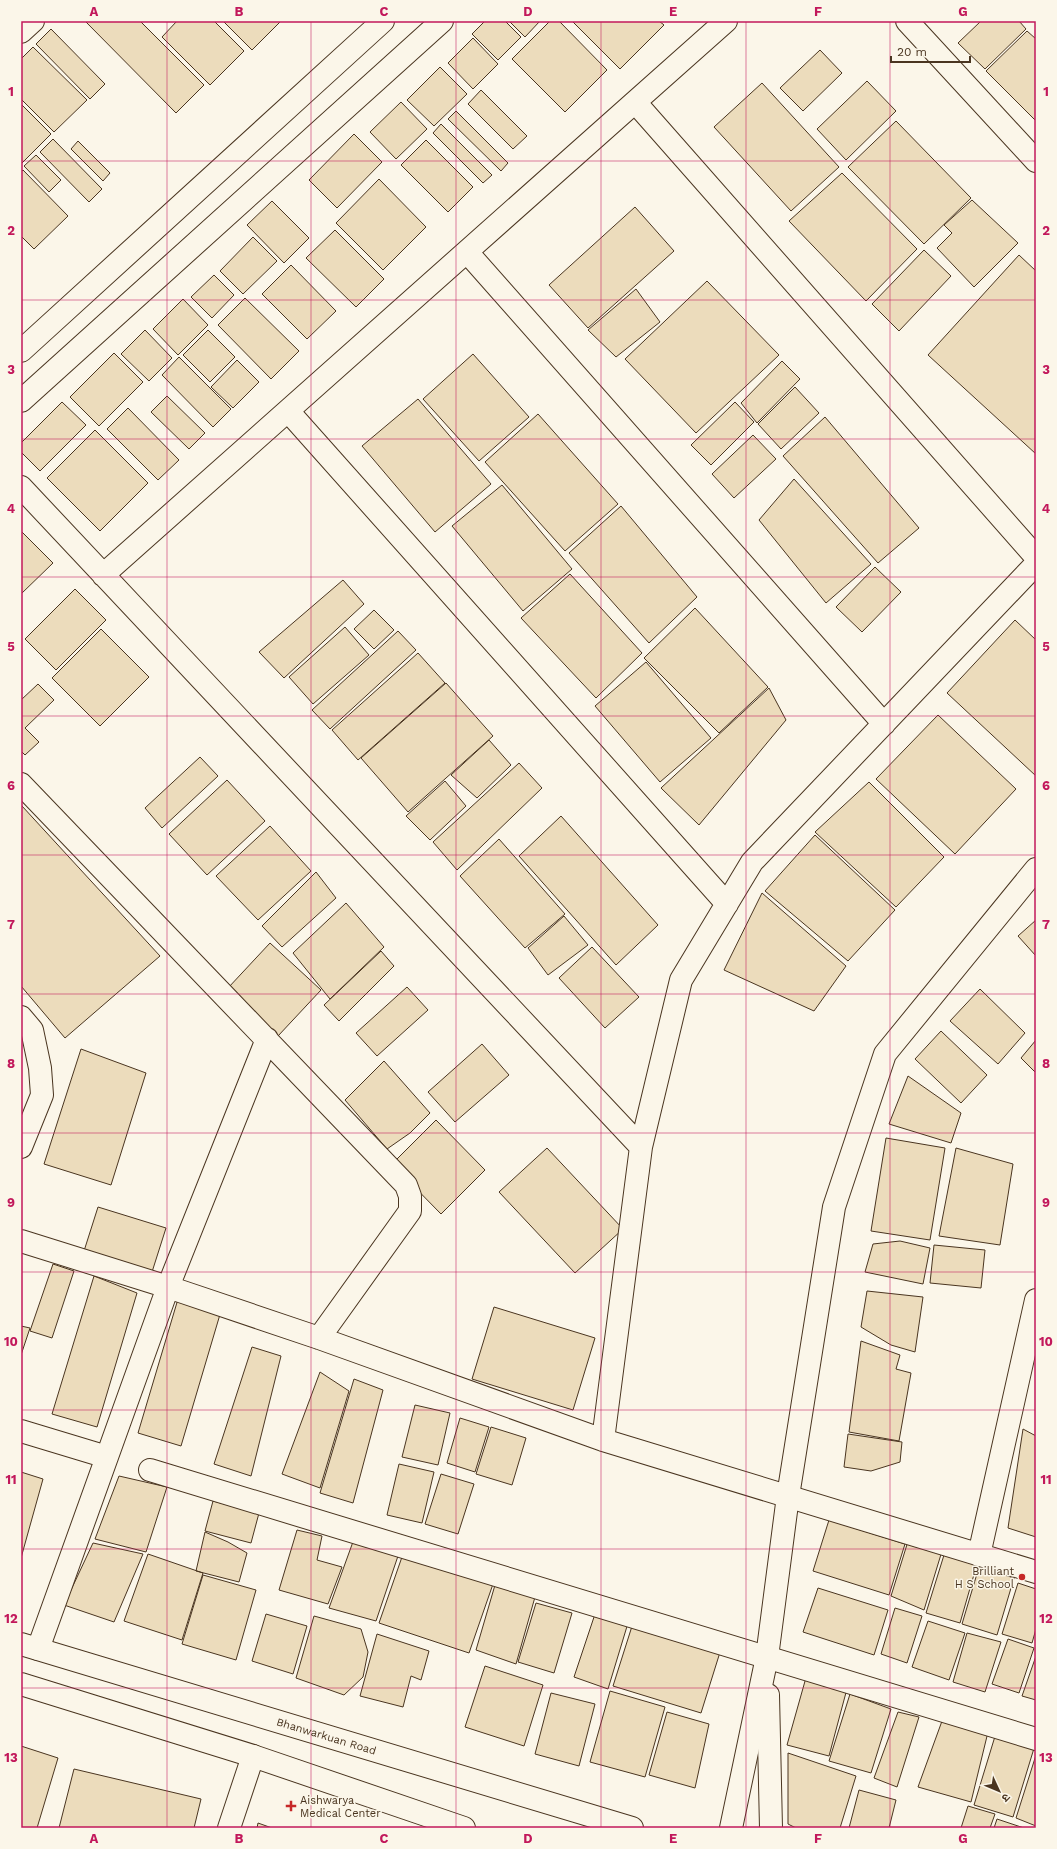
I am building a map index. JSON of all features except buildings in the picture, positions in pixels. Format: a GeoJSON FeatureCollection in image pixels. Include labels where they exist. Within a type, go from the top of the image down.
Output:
{"type":"FeatureCollection","features":[{"type":"Feature","properties":{"kind":"street"},"geometry":{"type":"LineString","coordinates":[[21,32],[33,21]]}},
{"type":"Feature","properties":{"kind":"street"},"geometry":{"type":"LineString","coordinates":[[21,351],[383,21]]}},
{"type":"Feature","properties":{"kind":"street"},"geometry":{"type":"LineString","coordinates":[[21,401],[442,21]]}},
{"type":"Feature","properties":{"kind":"street"},"geometry":{"type":"LineString","coordinates":[[103,575],[726,21]]}},
{"type":"Feature","properties":{"kind":"street"},"geometry":{"type":"LineString","coordinates":[[907,21],[1036,161]]}},
{"type":"Feature","properties":{"kind":"street"},"geometry":{"type":"LineString","coordinates":[[635,102],[1036,557]]}},
{"type":"Feature","properties":{"kind":"street"},"geometry":{"type":"LineString","coordinates":[[467,252],[884,724]]}},
{"type":"Feature","properties":{"kind":"street"},"geometry":{"type":"LineString","coordinates":[[288,410],[728,904]]}},
{"type":"Feature","properties":{"kind":"street"},"geometry":{"type":"LineString","coordinates":[[21,487],[640,1147]]}},
{"type":"Feature","properties":{"kind":"street"},"geometry":{"type":"LineString","coordinates":[[603,1440],[640,1147],[681,980],[752,862],[1036,564]]}},
{"type":"Feature","properties":{"kind":"street"},"geometry":{"type":"LineString","coordinates":[[21,784],[406,1185],[410,1196],[410,1210],[319,1338]]}},
{"type":"Feature","properties":{"kind":"street"},"geometry":{"type":"LineString","coordinates":[[731,1828],[767,1658],[788,1496],[834,1207],[885,1054],[1036,869]]}},
{"type":"Feature","properties":{"kind":"street"},"geometry":{"type":"LineString","coordinates":[[21,1017],[32,1030],[40,1068],[42,1095],[21,1147]]}},
{"type":"Feature","properties":{"kind":"street"},"geometry":{"type":"LineString","coordinates":[[29,1647],[107,1457],[168,1287],[266,1039]]}},
{"type":"Feature","properties":{"kind":"street"},"geometry":{"type":"LineString","coordinates":[[21,1240],[168,1287],[319,1338],[603,1440],[1036,1572]]}},
{"type":"Feature","properties":{"kind":"street"},"geometry":{"type":"LineString","coordinates":[[979,1555],[1036,1300]]}},
{"type":"Feature","properties":{"kind":"street"},"geometry":{"type":"LineString","coordinates":[[21,1431],[107,1457]]}},
{"type":"Feature","properties":{"kind":"street"},"geometry":{"type":"LineString","coordinates":[[150,1470],[1036,1739]]}},
{"type":"Feature","properties":{"kind":"street","name":"Bhanwarkuan Road"},"geometry":{"type":"LineString","coordinates":[[29,1647],[632,1828]]}},
{"type":"Feature","properties":{"kind":"street"},"geometry":{"type":"LineString","coordinates":[[767,1658],[771,1828]]}},
{"type":"Feature","properties":{"kind":"street"},"geometry":{"type":"LineString","coordinates":[[21,1684],[253,1756],[464,1828]]}},
{"type":"Feature","properties":{"kind":"street"},"geometry":{"type":"LineString","coordinates":[[229,1828],[253,1756]]}},
{"type":"Feature","properties":{"kind":"place","name":"Brilliant H S School"},"geometry":{"type":"Point","coordinates":[1022,1577]}},
{"type":"Feature","properties":{"kind":"place","name":"Aishwarya Medical Center"},"geometry":{"type":"Point","coordinates":[291,1806]}}]}
